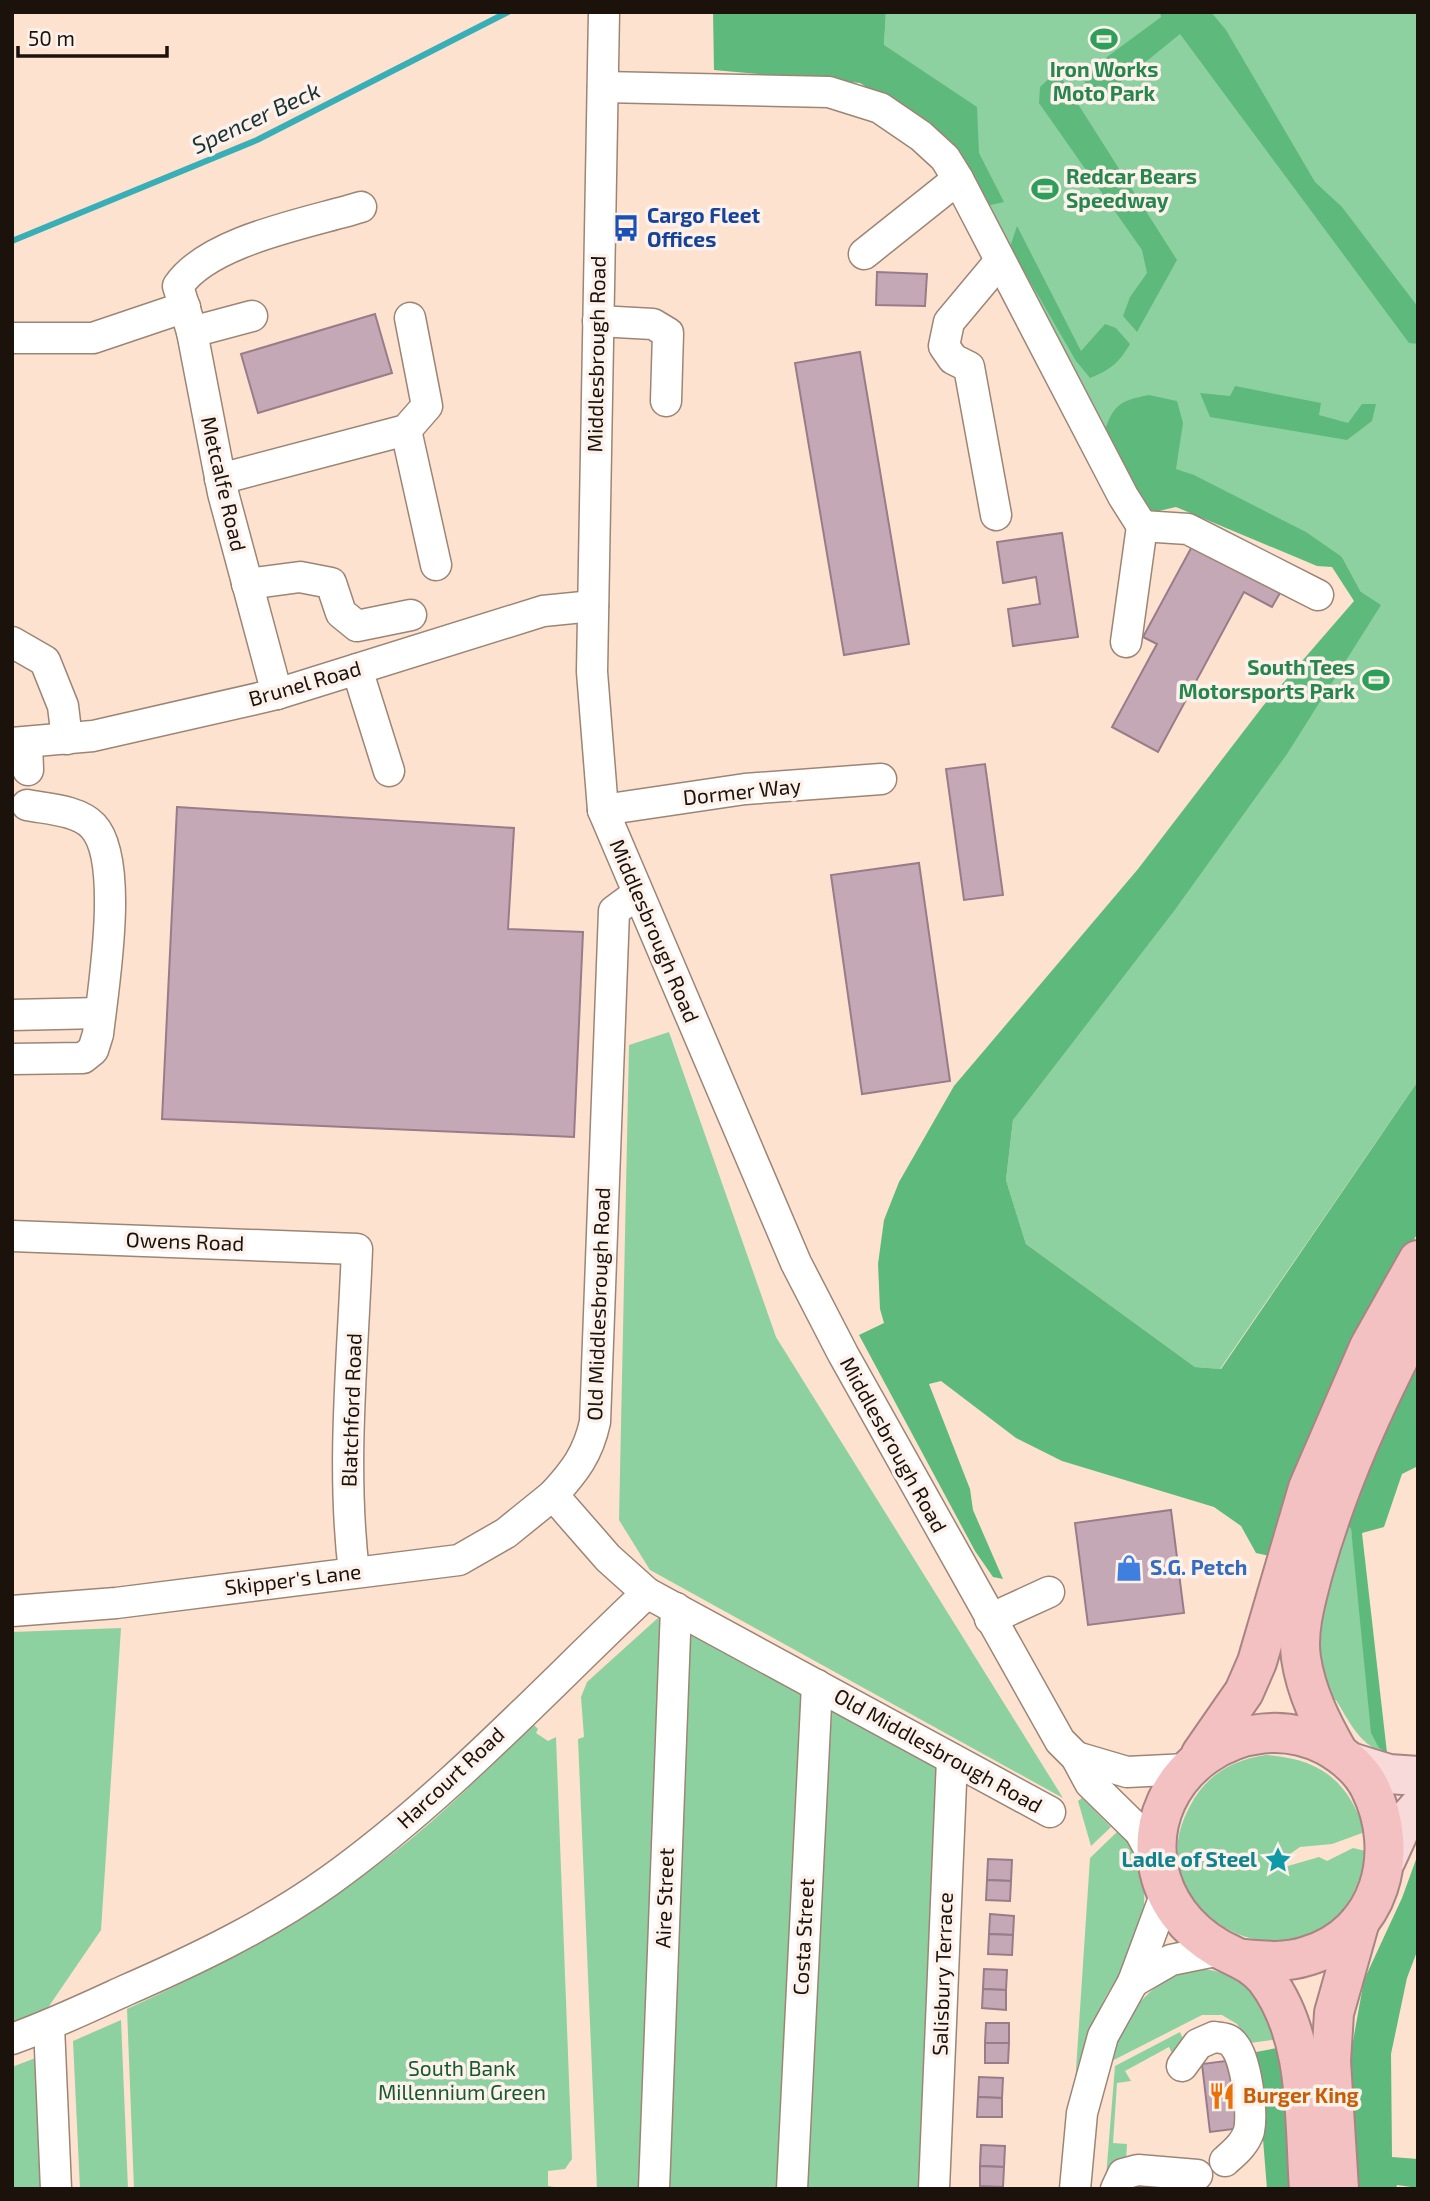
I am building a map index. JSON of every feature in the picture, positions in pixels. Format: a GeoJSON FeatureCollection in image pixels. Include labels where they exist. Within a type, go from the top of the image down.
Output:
{"type":"FeatureCollection","features":[{"type":"Feature","properties":{"kind":"highway"},"geometry":{"type":"LineString","coordinates":[[1309,2189],[1301,2075],[1294,2040],[1275,1993],[1264,1978],[1232,1954],[1199,1936],[1181,1918],[1162,1879],[1157,1836],[1164,1807],[1177,1781],[1193,1764],[1244,1692],[1257,1662],[1308,1488],[1369,1348],[1418,1260]]}},
{"type":"Feature","properties":{"kind":"highway"},"geometry":{"type":"LineString","coordinates":[[1339,2189],[1331,2060],[1334,2013],[1360,1921],[1377,1892],[1386,1860],[1386,1833],[1380,1807],[1368,1783],[1344,1757],[1310,1696],[1301,1656],[1303,1610],[1344,1477],[1380,1394],[1418,1321]]}},
{"type":"Feature","properties":{"kind":"highway"},"geometry":{"type":"LineString","coordinates":[[1193,1764],[1223,1742],[1251,1733],[1272,1732],[1311,1738],[1344,1757]]}},
{"type":"Feature","properties":{"kind":"highway"},"geometry":{"type":"LineString","coordinates":[[1232,1954],[1276,1962],[1307,1956],[1336,1942],[1360,1921]]}},
{"type":"Feature","properties":{"kind":"main road"},"geometry":{"type":"LineString","coordinates":[[1344,1757],[1389,1774],[1418,1776]]}},
{"type":"Feature","properties":{"kind":"main road"},"geometry":{"type":"LineString","coordinates":[[1386,1860],[1401,1827],[1418,1808]]}},
{"type":"Feature","properties":{"kind":"street","name":"Middlesbrough Road"},"geometry":{"type":"LineString","coordinates":[[604,12],[592,672],[603,810],[636,894],[796,1263],[843,1354],[1060,1741],[1076,1757],[1090,1783],[1140,1832],[1162,1879]]}},
{"type":"Feature","properties":{"kind":"street"},"geometry":{"type":"LineString","coordinates":[[603,87],[829,92],[880,108],[921,136],[945,158],[1123,496],[1142,526],[1126,642]]}},
{"type":"Feature","properties":{"kind":"street"},"geometry":{"type":"LineString","coordinates":[[864,254],[958,179]]}},
{"type":"Feature","properties":{"kind":"street","name":"Metcalfe Road"},"geometry":{"type":"LineString","coordinates":[[277,694],[220,479],[188,320],[178,286],[188,272],[208,259],[254,240],[361,207]]}},
{"type":"Feature","properties":{"kind":"street"},"geometry":{"type":"LineString","coordinates":[[996,515],[969,367],[953,359],[944,346],[949,322],[1000,261]]}},
{"type":"Feature","properties":{"kind":"street"},"geometry":{"type":"LineString","coordinates":[[12,338],[93,338],[188,320],[252,316]]}},
{"type":"Feature","properties":{"kind":"street"},"geometry":{"type":"LineString","coordinates":[[220,479],[406,430],[427,406],[410,318]]}},
{"type":"Feature","properties":{"kind":"street"},"geometry":{"type":"LineString","coordinates":[[598,321],[653,324],[668,332],[666,401]]}},
{"type":"Feature","properties":{"kind":"street"},"geometry":{"type":"LineString","coordinates":[[406,430],[436,565]]}},
{"type":"Feature","properties":{"kind":"street"},"geometry":{"type":"LineString","coordinates":[[1142,526],[1188,529],[1318,594]]}},
{"type":"Feature","properties":{"kind":"street"},"geometry":{"type":"LineString","coordinates":[[247,584],[300,577],[331,583],[341,614],[357,626],[411,615]]}},
{"type":"Feature","properties":{"kind":"street","name":"Brunel Road"},"geometry":{"type":"LineString","coordinates":[[22,752],[66,739],[93,736],[277,694],[543,611],[593,606]]}},
{"type":"Feature","properties":{"kind":"street"},"geometry":{"type":"LineString","coordinates":[[12,642],[45,661],[63,706],[66,739]]}},
{"type":"Feature","properties":{"kind":"street"},"geometry":{"type":"LineString","coordinates":[[357,669],[389,771]]}},
{"type":"Feature","properties":{"kind":"street","name":"Dormer Way"},"geometry":{"type":"LineString","coordinates":[[603,810],[745,789],[881,779]]}},
{"type":"Feature","properties":{"kind":"street"},"geometry":{"type":"LineString","coordinates":[[12,1059],[83,1058],[93,1050],[100,1013],[111,911],[103,841],[92,825],[76,815],[27,805]]}},
{"type":"Feature","properties":{"kind":"street","name":"Old Middlesbrough Road"},"geometry":{"type":"LineString","coordinates":[[636,894],[614,911],[595,1422],[590,1445],[579,1466],[553,1495],[615,1565],[646,1593],[1050,1812]]}},
{"type":"Feature","properties":{"kind":"street"},"geometry":{"type":"LineString","coordinates":[[12,1015],[100,1013]]}},
{"type":"Feature","properties":{"kind":"street","name":"Owens Road"},"geometry":{"type":"LineString","coordinates":[[12,1236],[357,1249]]}},
{"type":"Feature","properties":{"kind":"street","name":"Blatchford Road"},"geometry":{"type":"LineString","coordinates":[[354,1572],[349,1530],[349,1484],[357,1249]]}},
{"type":"Feature","properties":{"kind":"street","name":"Skipper's Lane"},"geometry":{"type":"LineString","coordinates":[[12,1611],[116,1603],[459,1560],[506,1534],[553,1495]]}},
{"type":"Feature","properties":{"kind":"street"},"geometry":{"type":"LineString","coordinates":[[990,1619],[1049,1592]]}},
{"type":"Feature","properties":{"kind":"street","name":"Harcourt Road"},"geometry":{"type":"LineString","coordinates":[[49,2026],[183,1966],[235,1939],[328,1882],[432,1798],[646,1593]]}},
{"type":"Feature","properties":{"kind":"street","name":"Aire Street"},"geometry":{"type":"LineString","coordinates":[[654,2189],[676,1608]]}},
{"type":"Feature","properties":{"kind":"street","name":"Costa Street"},"geometry":{"type":"LineString","coordinates":[[792,2189],[817,1685]]}},
{"type":"Feature","properties":{"kind":"street"},"geometry":{"type":"LineString","coordinates":[[1076,1757],[1127,1772],[1193,1764]]}},
{"type":"Feature","properties":{"kind":"street","name":"Salisbury Terrace"},"geometry":{"type":"LineString","coordinates":[[934,2189],[952,1759]]}},
{"type":"Feature","properties":{"kind":"street"},"geometry":{"type":"LineString","coordinates":[[1075,2189],[1082,2113],[1088,2085],[1102,2036],[1133,1982],[1162,1879]]}},
{"type":"Feature","properties":{"kind":"street"},"geometry":{"type":"LineString","coordinates":[[1133,1982],[1171,1960],[1232,1954]]}},
{"type":"Feature","properties":{"kind":"street"},"geometry":{"type":"LineString","coordinates":[[12,2039],[49,2026],[56,2189]]}},
{"type":"Feature","properties":{"kind":"street"},"geometry":{"type":"LineString","coordinates":[[1182,2066],[1198,2045],[1214,2037],[1233,2043],[1241,2055],[1248,2094],[1249,2129],[1244,2142],[1226,2161]]}},
{"type":"Feature","properties":{"kind":"street"},"geometry":{"type":"LineString","coordinates":[[1116,2189],[1123,2174],[1138,2170],[1197,2175]]}},
{"type":"Feature","properties":{"kind":"green space"},"geometry":{"type":"Polygon","coordinates":[[[713,12],[886,12],[884,45],[977,107],[979,153],[1004,202],[986,206],[967,165],[915,118],[860,83],[714,70],[713,12]]]}},
{"type":"Feature","properties":{"kind":"green space","name":"South Tees Motorsports Park"},"geometry":{"type":"Polygon","coordinates":[[[886,12],[1418,12],[1418,1081],[1220,1369],[1195,1367],[1026,1244],[1006,1180],[1013,1120],[1361,592],[1342,557],[1133,476],[893,83],[884,45],[886,12]]]}},
{"type":"Feature","properties":{"kind":"green space"},"geometry":{"type":"Polygon","coordinates":[[[1160,12],[1211,12],[1226,30],[1315,182],[1342,207],[1418,307],[1418,344],[1409,343],[1180,34],[1094,104],[1084,80],[1088,71],[1161,17],[1160,12]]]}},
{"type":"Feature","properties":{"kind":"green space"},"geometry":{"type":"Polygon","coordinates":[[[1057,71],[1177,260],[1137,332],[1123,316],[1130,297],[1147,273],[1142,250],[1039,103],[1040,87],[1057,71]]]}},
{"type":"Feature","properties":{"kind":"green space"},"geometry":{"type":"Polygon","coordinates":[[[1017,226],[1081,351],[1105,324],[1116,328],[1130,344],[1109,369],[1090,378],[1076,361],[1010,247],[1017,226]]]}},
{"type":"Feature","properties":{"kind":"green space"},"geometry":{"type":"Polygon","coordinates":[[[1235,386],[1321,403],[1319,415],[1348,423],[1362,404],[1376,404],[1372,421],[1347,440],[1210,417],[1200,393],[1230,396],[1235,386]]]}},
{"type":"Feature","properties":{"kind":"green space"},"geometry":{"type":"Polygon","coordinates":[[[1149,395],[1177,401],[1183,423],[1176,469],[1194,475],[1306,532],[1342,557],[1361,592],[1381,605],[1287,754],[1174,911],[1013,1120],[1006,1180],[1026,1244],[1195,1367],[1221,1369],[1418,1081],[1418,1232],[1354,1356],[1274,1557],[1256,1553],[1241,1526],[1214,1507],[1062,1461],[1016,1438],[941,1381],[929,1384],[970,1489],[973,1510],[1003,1579],[993,1577],[975,1551],[859,1335],[884,1323],[880,1309],[878,1264],[884,1220],[899,1182],[954,1086],[1138,869],[1263,706],[1354,601],[1332,567],[1317,566],[1176,507],[1150,513],[1103,436],[1110,417],[1118,406],[1149,395]]]}},
{"type":"Feature","properties":{"kind":"green space"},"geometry":{"type":"Polygon","coordinates":[[[669,1032],[776,1337],[1063,1798],[650,1570],[619,1520],[629,1045],[669,1032]]]}},
{"type":"Feature","properties":{"kind":"green space"},"geometry":{"type":"Polygon","coordinates":[[[1418,1351],[1418,1466],[1402,1474],[1384,1527],[1362,1533],[1387,1753],[1379,1748],[1371,1733],[1351,1529],[1343,1521],[1418,1351]]]}},
{"type":"Feature","properties":{"kind":"green space"},"geometry":{"type":"Polygon","coordinates":[[[1343,1521],[1351,1529],[1379,1748],[1387,1753],[1363,1740],[1336,1700],[1327,1701],[1314,1654],[1316,1605],[1343,1521]]]}},
{"type":"Feature","properties":{"kind":"green space"},"geometry":{"type":"Polygon","coordinates":[[[659,1617],[664,1620],[639,2189],[597,2189],[578,1739],[584,1737],[581,1697],[587,1682],[659,1617]]]}},
{"type":"Feature","properties":{"kind":"green space"},"geometry":{"type":"Polygon","coordinates":[[[121,1628],[101,1930],[45,2012],[12,2022],[12,1632],[121,1628]]]}},
{"type":"Feature","properties":{"kind":"green space"},"geometry":{"type":"Polygon","coordinates":[[[693,1632],[812,1695],[789,2189],[667,2189],[688,1636],[693,1632]]]}},
{"type":"Feature","properties":{"kind":"green space"},"geometry":{"type":"Polygon","coordinates":[[[832,1708],[945,1768],[927,2189],[806,2189],[832,1708]]]}},
{"type":"Feature","properties":{"kind":"green space","name":"South Bank Millennium Green"},"geometry":{"type":"Polygon","coordinates":[[[534,1725],[538,1729],[536,1733],[548,1741],[556,1737],[572,2159],[565,2169],[548,2171],[548,2186],[568,2189],[134,2189],[127,2009],[234,1956],[303,1916],[369,1871],[452,1803],[534,1725]]]}},
{"type":"Feature","properties":{"kind":"green space"},"geometry":{"type":"Polygon","coordinates":[[[1266,1755],[1302,1761],[1329,1776],[1350,1799],[1365,1832],[1332,1844],[1300,1847],[1290,1854],[1271,1856],[1270,1865],[1281,1868],[1319,1857],[1327,1861],[1353,1848],[1366,1851],[1349,1902],[1319,1931],[1282,1942],[1244,1936],[1210,1917],[1186,1887],[1177,1849],[1190,1806],[1204,1786],[1231,1765],[1266,1755]]]}},
{"type":"Feature","properties":{"kind":"green space"},"geometry":{"type":"Polygon","coordinates":[[[1082,1798],[1111,1827],[1091,1846],[1078,1801],[1082,1798]]]}},
{"type":"Feature","properties":{"kind":"green space"},"geometry":{"type":"Polygon","coordinates":[[[1119,1830],[1130,1843],[1142,1875],[1144,1911],[1141,1929],[1136,1946],[1100,2009],[1075,2085],[1090,1858],[1119,1830]]]}},
{"type":"Feature","properties":{"kind":"green space"},"geometry":{"type":"Polygon","coordinates":[[[1418,1854],[1418,1949],[1407,1978],[1391,2054],[1392,2157],[1418,2159],[1418,2188],[1397,2185],[1396,2189],[1351,2189],[1346,2043],[1353,2041],[1364,1980],[1402,1898],[1418,1854]]]}},
{"type":"Feature","properties":{"kind":"green space"},"geometry":{"type":"Polygon","coordinates":[[[1200,1968],[1231,1977],[1241,1983],[1258,2000],[1280,2039],[1250,2043],[1237,2024],[1222,2015],[1202,2015],[1104,2065],[1130,2016],[1140,2003],[1164,1982],[1200,1968]]]}},
{"type":"Feature","properties":{"kind":"green space"},"geometry":{"type":"Polygon","coordinates":[[[121,2020],[128,2189],[80,2189],[73,2041],[121,2020]]]}},
{"type":"Feature","properties":{"kind":"green space"},"geometry":{"type":"Polygon","coordinates":[[[1180,2032],[1188,2051],[1177,2064],[1169,2047],[1125,2071],[1131,2081],[1117,2083],[1113,2143],[1127,2144],[1126,2161],[1105,2189],[1115,2066],[1180,2032]]]}},
{"type":"Feature","properties":{"kind":"green space"},"geometry":{"type":"Polygon","coordinates":[[[1282,2047],[1296,2189],[1267,2189],[1256,2052],[1282,2047]]]}},
{"type":"Feature","properties":{"kind":"green space"},"geometry":{"type":"Polygon","coordinates":[[[38,2057],[43,2189],[12,2189],[12,2067],[38,2057]]]}},
{"type":"Feature","properties":{"kind":"building"},"geometry":{"type":"Polygon","coordinates":[[[877,272],[927,274],[925,306],[876,305],[877,272]]]}},
{"type":"Feature","properties":{"kind":"building"},"geometry":{"type":"Polygon","coordinates":[[[375,314],[392,373],[258,413],[241,354],[375,314]]]}},
{"type":"Feature","properties":{"kind":"building"},"geometry":{"type":"Polygon","coordinates":[[[860,352],[909,644],[844,655],[795,363],[860,352]]]}},
{"type":"Feature","properties":{"kind":"building"},"geometry":{"type":"Polygon","coordinates":[[[1062,533],[1078,637],[1013,646],[1008,609],[1040,604],[1036,577],[1003,583],[997,542],[1062,533]]]}},
{"type":"Feature","properties":{"kind":"building"},"geometry":{"type":"Polygon","coordinates":[[[1196,539],[1284,586],[1272,607],[1244,592],[1158,752],[1112,727],[1157,644],[1143,637],[1196,539]]]}},
{"type":"Feature","properties":{"kind":"building"},"geometry":{"type":"Polygon","coordinates":[[[985,764],[1003,895],[964,900],[946,769],[985,764]]]}},
{"type":"Feature","properties":{"kind":"building"},"geometry":{"type":"Polygon","coordinates":[[[177,807],[514,828],[508,929],[583,932],[574,1137],[162,1119],[177,807]]]}},
{"type":"Feature","properties":{"kind":"building"},"geometry":{"type":"Polygon","coordinates":[[[919,863],[950,1081],[862,1094],[831,875],[919,863]]]}},
{"type":"Feature","properties":{"kind":"building","name":"S.G. Petch"},"geometry":{"type":"Polygon","coordinates":[[[1171,1510],[1184,1613],[1088,1625],[1075,1523],[1171,1510]]]}},
{"type":"Feature","properties":{"kind":"building"},"geometry":{"type":"Polygon","coordinates":[[[988,1859],[1012,1860],[1011,1881],[987,1880],[988,1859]]]}},
{"type":"Feature","properties":{"kind":"building"},"geometry":{"type":"Polygon","coordinates":[[[987,1880],[1011,1881],[1010,1901],[986,1900],[987,1880]]]}},
{"type":"Feature","properties":{"kind":"building"},"geometry":{"type":"Polygon","coordinates":[[[990,1914],[1014,1916],[1013,1935],[989,1934],[990,1914]]]}},
{"type":"Feature","properties":{"kind":"building"},"geometry":{"type":"Polygon","coordinates":[[[989,1934],[1013,1935],[1012,1955],[988,1954],[989,1934]]]}},
{"type":"Feature","properties":{"kind":"building"},"geometry":{"type":"Polygon","coordinates":[[[984,1969],[1007,1970],[1006,1990],[983,1989],[984,1969]]]}},
{"type":"Feature","properties":{"kind":"building"},"geometry":{"type":"Polygon","coordinates":[[[983,1989],[1006,1990],[1006,2010],[982,2008],[983,1989]]]}},
{"type":"Feature","properties":{"kind":"building"},"geometry":{"type":"Polygon","coordinates":[[[986,2023],[1009,2023],[1009,2043],[985,2043],[986,2023]]]}},
{"type":"Feature","properties":{"kind":"building"},"geometry":{"type":"Polygon","coordinates":[[[985,2043],[1009,2043],[1008,2063],[985,2063],[985,2043]]]}},
{"type":"Feature","properties":{"kind":"building","name":"Burger King"},"geometry":{"type":"Polygon","coordinates":[[[1233,2060],[1242,2128],[1210,2132],[1202,2064],[1233,2060]]]}},
{"type":"Feature","properties":{"kind":"building"},"geometry":{"type":"Polygon","coordinates":[[[979,2077],[1003,2078],[1002,2098],[978,2097],[979,2077]]]}},
{"type":"Feature","properties":{"kind":"building"},"geometry":{"type":"Polygon","coordinates":[[[978,2097],[1002,2098],[1002,2117],[977,2117],[978,2097]]]}},
{"type":"Feature","properties":{"kind":"building"},"geometry":{"type":"Polygon","coordinates":[[[981,2145],[1005,2146],[1004,2167],[980,2166],[981,2145]]]}},
{"type":"Feature","properties":{"kind":"building"},"geometry":{"type":"Polygon","coordinates":[[[980,2166],[1004,2167],[1003,2187],[980,2186],[980,2166]]]}},
{"type":"Feature","properties":{"kind":"building"},"geometry":{"type":"Polygon","coordinates":[[[1127,2180],[1178,2185],[1178,2189],[1126,2189],[1127,2180]]]}},
{"type":"Feature","properties":{"kind":"waterway","name":"Spencer Beck"},"geometry":{"type":"LineString","coordinates":[[12,241],[257,140],[508,12]]}},
{"type":"Feature","properties":{"kind":"place","name":"Iron Works Moto Park"},"geometry":{"type":"Point","coordinates":[1104,39]}},
{"type":"Feature","properties":{"kind":"place","name":"Redcar Bears Speedway"},"geometry":{"type":"Point","coordinates":[1045,189]}},
{"type":"Feature","properties":{"kind":"place","name":"Cargo Fleet Offices"},"geometry":{"type":"Point","coordinates":[626,228]}},
{"type":"Feature","properties":{"kind":"place","name":"South Tees Motorsports Park"},"geometry":{"type":"Point","coordinates":[1376,680]}},
{"type":"Feature","properties":{"kind":"place","name":"S.G. Petch"},"geometry":{"type":"Point","coordinates":[1129,1568]}},
{"type":"Feature","properties":{"kind":"place","name":"Ladle of Steel"},"geometry":{"type":"Point","coordinates":[1278,1860]}},
{"type":"Feature","properties":{"kind":"place","name":"Burger King"},"geometry":{"type":"Point","coordinates":[1222,2096]}}]}
